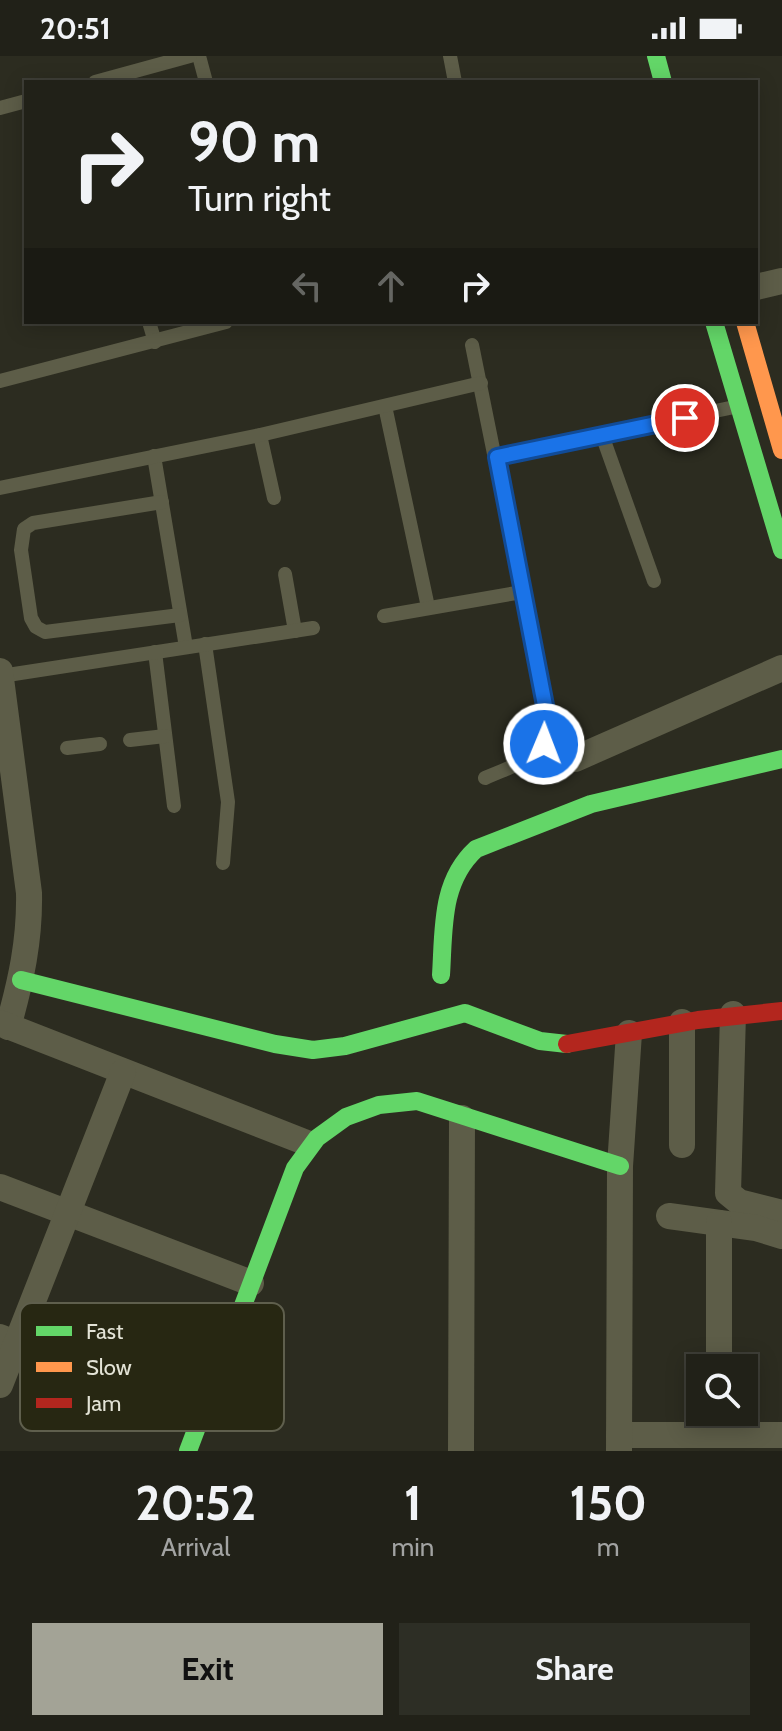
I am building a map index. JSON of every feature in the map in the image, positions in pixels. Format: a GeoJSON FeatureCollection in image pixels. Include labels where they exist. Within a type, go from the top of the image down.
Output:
{"type":"FeatureCollection","features":[{"type":"Feature","properties":{"kind":"street"},"geometry":{"type":"LineString","coordinates":[[656,56],[662,80]]}},
{"type":"Feature","properties":{"kind":"street"},"geometry":{"type":"LineString","coordinates":[[758,287],[782,281]]}},
{"type":"Feature","properties":{"kind":"street"},"geometry":{"type":"LineString","coordinates":[[715,324],[782,550]]}},
{"type":"Feature","properties":{"kind":"street"},"geometry":{"type":"LineString","coordinates":[[746,324],[782,450]]}},
{"type":"Feature","properties":{"kind":"street"},"geometry":{"type":"LineString","coordinates":[[575,759],[782,668]]}},
{"type":"Feature","properties":{"kind":"street"},"geometry":{"type":"LineString","coordinates":[[0,673],[3,729],[29,893],[29,946],[21,980],[4,1025],[307,1143]]}},
{"type":"Feature","properties":{"kind":"street"},"geometry":{"type":"LineString","coordinates":[[441,975],[449,886],[461,860],[476,849],[591,804],[782,759]]}},
{"type":"Feature","properties":{"kind":"street"},"geometry":{"type":"LineString","coordinates":[[21,980],[275,1044],[313,1050],[345,1046],[465,1013],[481,1016],[501,1029],[551,1043],[576,1043],[733,1014],[782,1011]]}},
{"type":"Feature","properties":{"kind":"street"},"geometry":{"type":"LineString","coordinates":[[733,1014],[728,1193],[739,1202],[782,1213]]}},
{"type":"Feature","properties":{"kind":"street"},"geometry":{"type":"LineString","coordinates":[[682,1022],[682,1145]]}},
{"type":"Feature","properties":{"kind":"street"},"geometry":{"type":"LineString","coordinates":[[629,1033],[620,1166],[619,1443],[704,1426]]}},
{"type":"Feature","properties":{"kind":"street"},"geometry":{"type":"LineString","coordinates":[[25,1303],[68,1213],[123,1072]]}},
{"type":"Feature","properties":{"kind":"street"},"geometry":{"type":"LineString","coordinates":[[243,1303],[307,1143],[339,1119],[386,1101],[417,1101],[462,1118],[620,1166]]}},
{"type":"Feature","properties":{"kind":"street"},"geometry":{"type":"LineString","coordinates":[[461,1451],[462,1118]]}},
{"type":"Feature","properties":{"kind":"street"},"geometry":{"type":"LineString","coordinates":[[0,1187],[251,1283]]}},
{"type":"Feature","properties":{"kind":"street"},"geometry":{"type":"LineString","coordinates":[[669,1216],[782,1236]]}},
{"type":"Feature","properties":{"kind":"street"},"geometry":{"type":"LineString","coordinates":[[719,1223],[719,1354]]}},
{"type":"Feature","properties":{"kind":"street"},"geometry":{"type":"LineString","coordinates":[[0,1385],[8,1340],[20,1315]]}},
{"type":"Feature","properties":{"kind":"street"},"geometry":{"type":"LineString","coordinates":[[735,1426],[782,1435]]}},
{"type":"Feature","properties":{"kind":"street"},"geometry":{"type":"LineString","coordinates":[[188,1451],[195,1431]]}},
{"type":"Feature","properties":{"kind":"lane"},"geometry":{"type":"LineString","coordinates":[[102,80],[190,56]]}},
{"type":"Feature","properties":{"kind":"lane"},"geometry":{"type":"LineString","coordinates":[[199,56],[205,80]]}},
{"type":"Feature","properties":{"kind":"lane"},"geometry":{"type":"LineString","coordinates":[[450,56],[455,80]]}},
{"type":"Feature","properties":{"kind":"lane"},"geometry":{"type":"LineString","coordinates":[[0,108],[24,102]]}},
{"type":"Feature","properties":{"kind":"lane"},"geometry":{"type":"LineString","coordinates":[[150,324],[155,342]]}},
{"type":"Feature","properties":{"kind":"lane"},"geometry":{"type":"LineString","coordinates":[[0,381],[219,324]]}},
{"type":"Feature","properties":{"kind":"lane"},"geometry":{"type":"LineString","coordinates":[[472,345],[549,726],[544,744],[531,757],[485,778]]}},
{"type":"Feature","properties":{"kind":"lane"},"geometry":{"type":"LineString","coordinates":[[0,488],[260,435],[481,383]]}},
{"type":"Feature","properties":{"kind":"lane"},"geometry":{"type":"LineString","coordinates":[[385,406],[428,607]]}},
{"type":"Feature","properties":{"kind":"lane"},"geometry":{"type":"LineString","coordinates":[[497,457],[740,406]]}},
{"type":"Feature","properties":{"kind":"lane"},"geometry":{"type":"LineString","coordinates":[[260,435],[274,498]]}},
{"type":"Feature","properties":{"kind":"lane"},"geometry":{"type":"LineString","coordinates":[[602,435],[654,581]]}},
{"type":"Feature","properties":{"kind":"lane"},"geometry":{"type":"LineString","coordinates":[[154,456],[186,647]]}},
{"type":"Feature","properties":{"kind":"lane"},"geometry":{"type":"LineString","coordinates":[[162,502],[33,523],[24,529],[21,550],[31,618],[36,627],[45,632],[180,615]]}},
{"type":"Feature","properties":{"kind":"lane"},"geometry":{"type":"LineString","coordinates":[[285,574],[295,631]]}},
{"type":"Feature","properties":{"kind":"lane"},"geometry":{"type":"LineString","coordinates":[[384,616],[522,592]]}},
{"type":"Feature","properties":{"kind":"lane"},"geometry":{"type":"LineString","coordinates":[[0,673],[313,628]]}},
{"type":"Feature","properties":{"kind":"lane"},"geometry":{"type":"LineString","coordinates":[[205,644],[228,802],[223,863]]}},
{"type":"Feature","properties":{"kind":"lane"},"geometry":{"type":"LineString","coordinates":[[155,652],[174,806]]}},
{"type":"Feature","properties":{"kind":"lane"},"geometry":{"type":"LineString","coordinates":[[130,740],[165,736]]}},
{"type":"Feature","properties":{"kind":"lane"},"geometry":{"type":"LineString","coordinates":[[67,748],[100,744]]}},
{"type":"Feature","properties":{"kind":"traffic: fast"},"geometry":{"type":"LineString","coordinates":[[656,56],[662,80]]}},
{"type":"Feature","properties":{"kind":"traffic: fast"},"geometry":{"type":"LineString","coordinates":[[715,324],[782,550]]}},
{"type":"Feature","properties":{"kind":"traffic: fast"},"geometry":{"type":"LineString","coordinates":[[441,975],[444,924],[450,892],[464,862],[476,849],[591,804],[782,759]]}},
{"type":"Feature","properties":{"kind":"traffic: fast"},"geometry":{"type":"LineString","coordinates":[[21,980],[275,1044],[313,1050],[345,1046],[465,1013],[540,1041],[567,1044]]}},
{"type":"Feature","properties":{"kind":"traffic: fast"},"geometry":{"type":"LineString","coordinates":[[244,1303],[295,1168],[317,1138],[346,1117],[379,1105],[417,1101],[620,1166]]}},
{"type":"Feature","properties":{"kind":"traffic: fast"},"geometry":{"type":"LineString","coordinates":[[188,1451],[196,1431]]}},
{"type":"Feature","properties":{"kind":"traffic: slow"},"geometry":{"type":"LineString","coordinates":[[746,324],[782,450]]}},
{"type":"Feature","properties":{"kind":"traffic: jam"},"geometry":{"type":"LineString","coordinates":[[567,1044],[698,1020],[782,1011]]}},
{"type":"Feature","properties":{"kind":"route"},"geometry":{"type":"LineString","coordinates":[[544,744],[549,726],[497,457],[685,418]]}}]}
